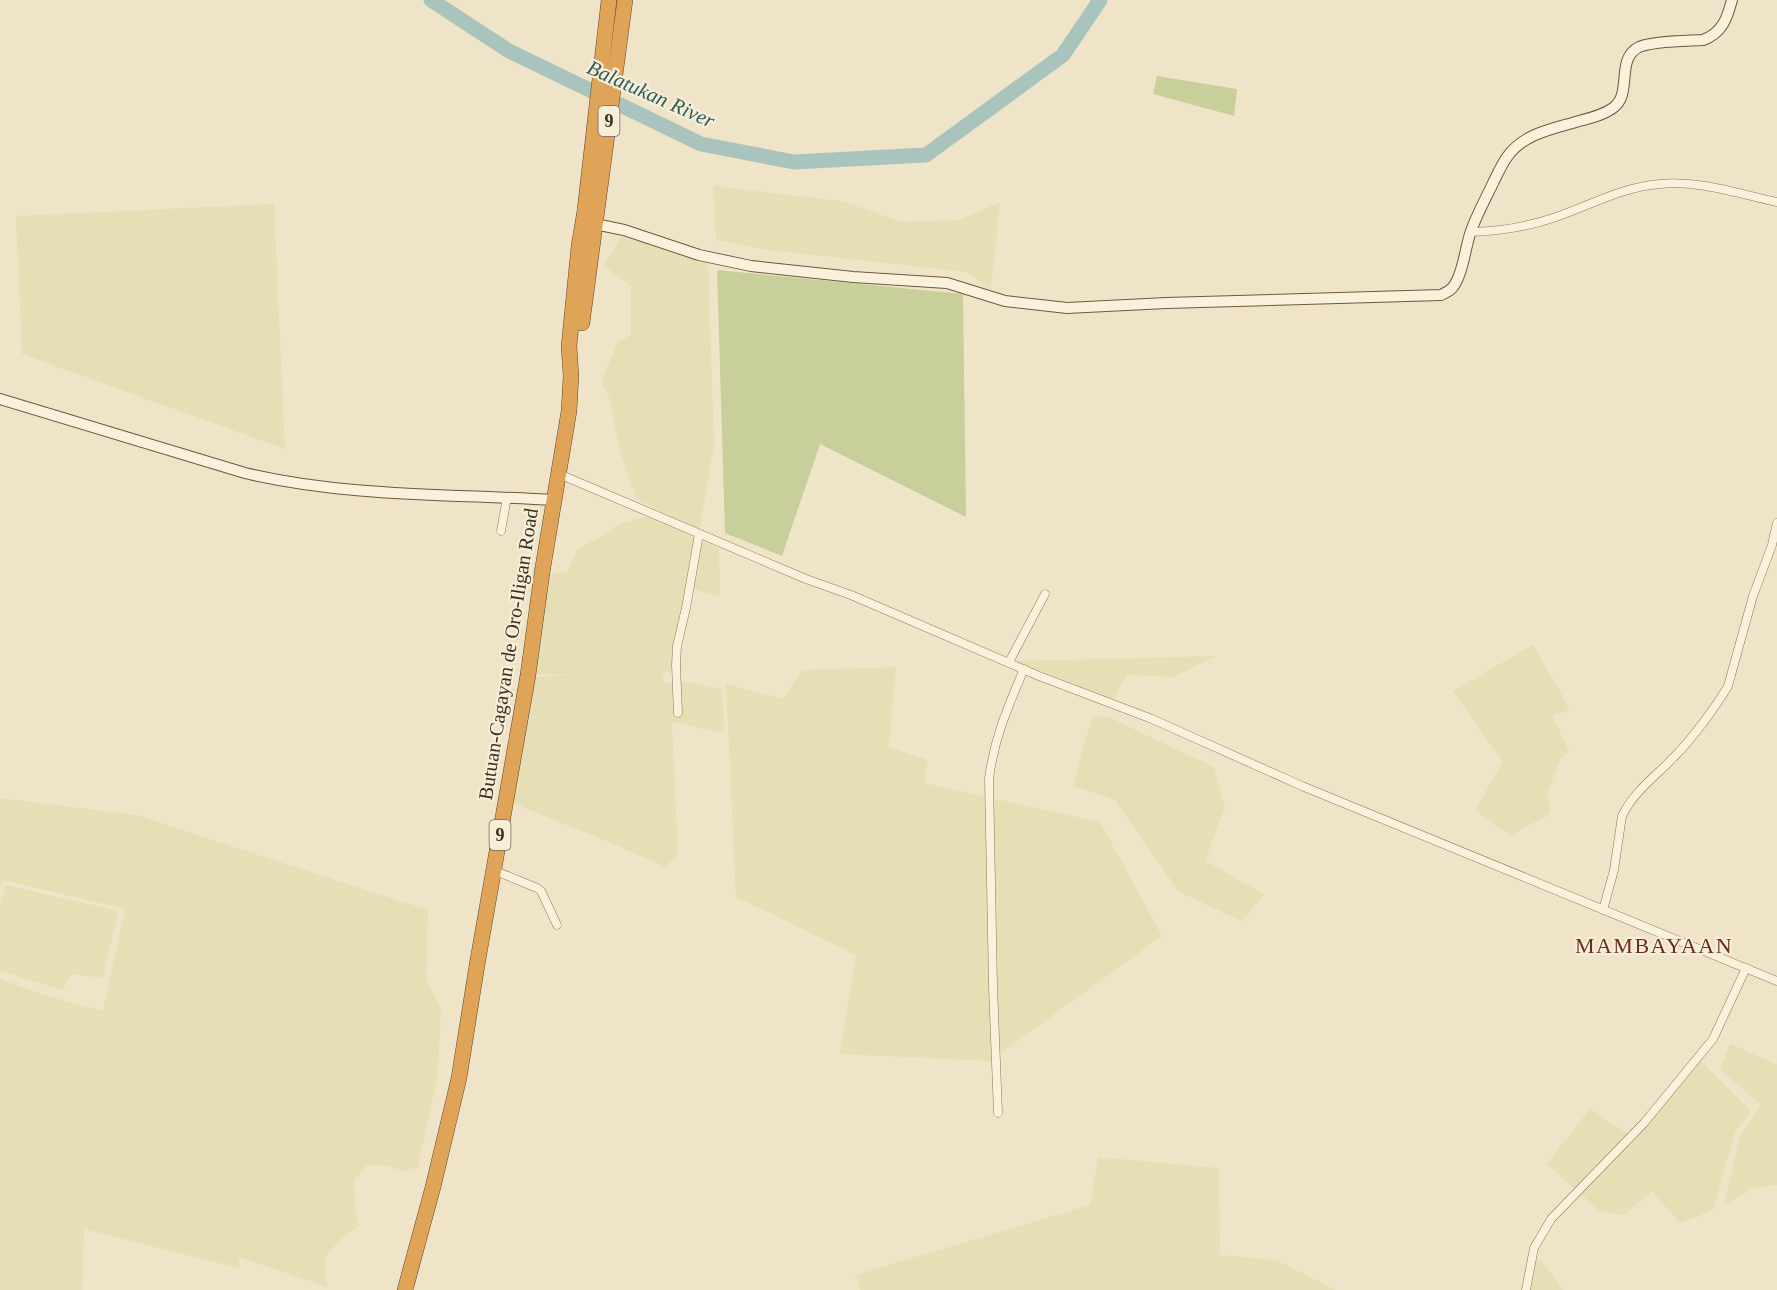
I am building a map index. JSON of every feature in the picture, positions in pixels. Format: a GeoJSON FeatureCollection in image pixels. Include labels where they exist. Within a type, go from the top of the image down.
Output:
{"type":"FeatureCollection","features":[{"type":"Feature","properties":{"kind":"highway","name":"Butuan-Cagayan de Oro-Iligan Road"},"geometry":{"type":"LineString","coordinates":[[592,216],[605,27],[609,0]]}},
{"type":"Feature","properties":{"kind":"highway","name":"Butuan-Cagayan de Oro-Iligan Road"},"geometry":{"type":"LineString","coordinates":[[405,1290],[433,1188],[459,1078],[528,675],[569,411],[571,376],[569,346],[579,246],[592,216],[625,0]]}},
{"type":"Feature","properties":{"kind":"street"},"geometry":{"type":"LineString","coordinates":[[592,216],[624,230],[699,255],[752,266],[853,277],[947,283],[1005,301],[1067,308],[1441,295],[1455,286],[1459,278],[1479,210],[1506,158],[1523,141],[1533,135],[1598,116],[1612,109],[1619,103],[1623,93],[1625,66],[1637,48],[1703,40],[1716,34],[1721,28],[1732,0]]}},
{"type":"Feature","properties":{"kind":"street"},"geometry":{"type":"LineString","coordinates":[[1471,232],[1511,230],[1568,213],[1614,193],[1659,184],[1699,185],[1743,192],[1777,202]]}},
{"type":"Feature","properties":{"kind":"street"},"geometry":{"type":"LineString","coordinates":[[0,399],[274,480],[348,490],[555,500]]}},
{"type":"Feature","properties":{"kind":"street"},"geometry":{"type":"LineString","coordinates":[[559,474],[806,579],[851,595],[1024,669],[1152,719],[1302,786],[1777,981]]}},
{"type":"Feature","properties":{"kind":"street"},"geometry":{"type":"LineString","coordinates":[[501,531],[507,497]]}},
{"type":"Feature","properties":{"kind":"street"},"geometry":{"type":"LineString","coordinates":[[1603,910],[1614,870],[1622,816],[1644,785],[1676,755],[1728,686],[1777,523]]}},
{"type":"Feature","properties":{"kind":"street"},"geometry":{"type":"LineString","coordinates":[[678,713],[677,645],[699,534]]}},
{"type":"Feature","properties":{"kind":"street"},"geometry":{"type":"LineString","coordinates":[[1009,662],[1045,594]]}},
{"type":"Feature","properties":{"kind":"street"},"geometry":{"type":"LineString","coordinates":[[998,1113],[989,779],[992,756],[1001,722],[1024,669]]}},
{"type":"Feature","properties":{"kind":"street"},"geometry":{"type":"LineString","coordinates":[[493,870],[537,888],[557,925]]}},
{"type":"Feature","properties":{"kind":"street"},"geometry":{"type":"LineString","coordinates":[[1526,1290],[1534,1248],[1551,1219],[1644,1123],[1713,1039],[1746,968]]}},
{"type":"Feature","properties":{"kind":"shaded area"},"geometry":{"type":"Polygon","coordinates":[[[713,186],[841,201],[903,222],[960,220],[1000,202],[991,290],[967,272],[768,250],[716,240],[713,186]]]}},
{"type":"Feature","properties":{"kind":"shaded area"},"geometry":{"type":"Polygon","coordinates":[[[274,204],[285,449],[22,354],[16,216],[274,204]]]}},
{"type":"Feature","properties":{"kind":"shaded area"},"geometry":{"type":"Polygon","coordinates":[[[621,237],[708,256],[714,445],[699,532],[637,499],[621,455],[609,397],[601,383],[617,343],[631,335],[631,286],[604,266],[621,237]]]}},
{"type":"Feature","properties":{"kind":"shaded area"},"geometry":{"type":"Polygon","coordinates":[[[648,516],[719,549],[720,597],[687,587],[671,672],[664,672],[662,681],[670,683],[677,680],[722,689],[724,733],[672,722],[678,854],[665,867],[512,802],[532,677],[584,674],[528,675],[543,574],[567,572],[578,548],[601,537],[620,524],[648,516]]]}},
{"type":"Feature","properties":{"kind":"shaded area"},"geometry":{"type":"Polygon","coordinates":[[[1533,645],[1570,709],[1553,716],[1569,752],[1560,760],[1547,794],[1551,813],[1510,836],[1475,810],[1503,762],[1453,691],[1533,645]]]}},
{"type":"Feature","properties":{"kind":"shaded area"},"geometry":{"type":"Polygon","coordinates":[[[1217,656],[1174,677],[1127,675],[1113,699],[1014,661],[1217,656]]]}},
{"type":"Feature","properties":{"kind":"shaded area"},"geometry":{"type":"Polygon","coordinates":[[[896,667],[889,747],[928,760],[924,783],[1100,822],[1162,936],[990,1061],[840,1054],[856,955],[736,897],[726,684],[783,699],[802,670],[896,667]]]}},
{"type":"Feature","properties":{"kind":"shaded area"},"geometry":{"type":"Polygon","coordinates":[[[1092,716],[1108,717],[1214,767],[1225,807],[1205,861],[1264,894],[1242,921],[1179,892],[1115,800],[1073,786],[1092,716]]]}},
{"type":"Feature","properties":{"kind":"shaded area"},"geometry":{"type":"Polygon","coordinates":[[[0,798],[136,815],[428,910],[426,979],[441,1009],[438,1074],[418,1167],[404,1171],[382,1165],[366,1166],[354,1180],[355,1210],[359,1225],[342,1238],[325,1257],[327,1287],[239,1257],[239,1268],[84,1229],[82,1290],[0,1290],[0,979],[40,994],[103,1011],[125,909],[3,880],[0,888],[0,798]]]}},
{"type":"Feature","properties":{"kind":"shaded area"},"geometry":{"type":"Polygon","coordinates":[[[6,885],[119,911],[102,978],[71,974],[63,990],[0,971],[0,905],[6,885]]]}},
{"type":"Feature","properties":{"kind":"shaded area"},"geometry":{"type":"Polygon","coordinates":[[[1730,1044],[1777,1064],[1777,1185],[1753,1188],[1724,1205],[1740,1135],[1761,1105],[1720,1069],[1730,1044]]]}},
{"type":"Feature","properties":{"kind":"shaded area"},"geometry":{"type":"Polygon","coordinates":[[[1695,1055],[1751,1111],[1735,1132],[1713,1210],[1680,1223],[1652,1191],[1624,1215],[1601,1212],[1547,1164],[1590,1109],[1631,1136],[1695,1055]]]}},
{"type":"Feature","properties":{"kind":"shaded area"},"geometry":{"type":"Polygon","coordinates":[[[1098,1157],[1219,1168],[1220,1255],[1276,1260],[1336,1290],[860,1290],[855,1275],[1090,1205],[1098,1157]]]}},
{"type":"Feature","properties":{"kind":"shaded area"},"geometry":{"type":"Polygon","coordinates":[[[1527,1256],[1542,1262],[1563,1290],[1521,1290],[1527,1256]]]}},
{"type":"Feature","properties":{"kind":"green space"},"geometry":{"type":"Polygon","coordinates":[[[1157,76],[1237,89],[1234,116],[1153,94],[1157,76]]]}},
{"type":"Feature","properties":{"kind":"green space"},"geometry":{"type":"Polygon","coordinates":[[[717,270],[963,294],[966,517],[820,444],[782,556],[725,533],[717,270]]]}},
{"type":"Feature","properties":{"kind":"waterway","name":"Balatukan River"},"geometry":{"type":"LineString","coordinates":[[431,0],[509,51],[701,144],[794,162],[926,155],[1063,55],[1100,0]]}},
{"type":"Feature","properties":{"kind":"district","name":"MAMBAYAAN"},"geometry":{"type":"Point","coordinates":[1654,945]}}]}
